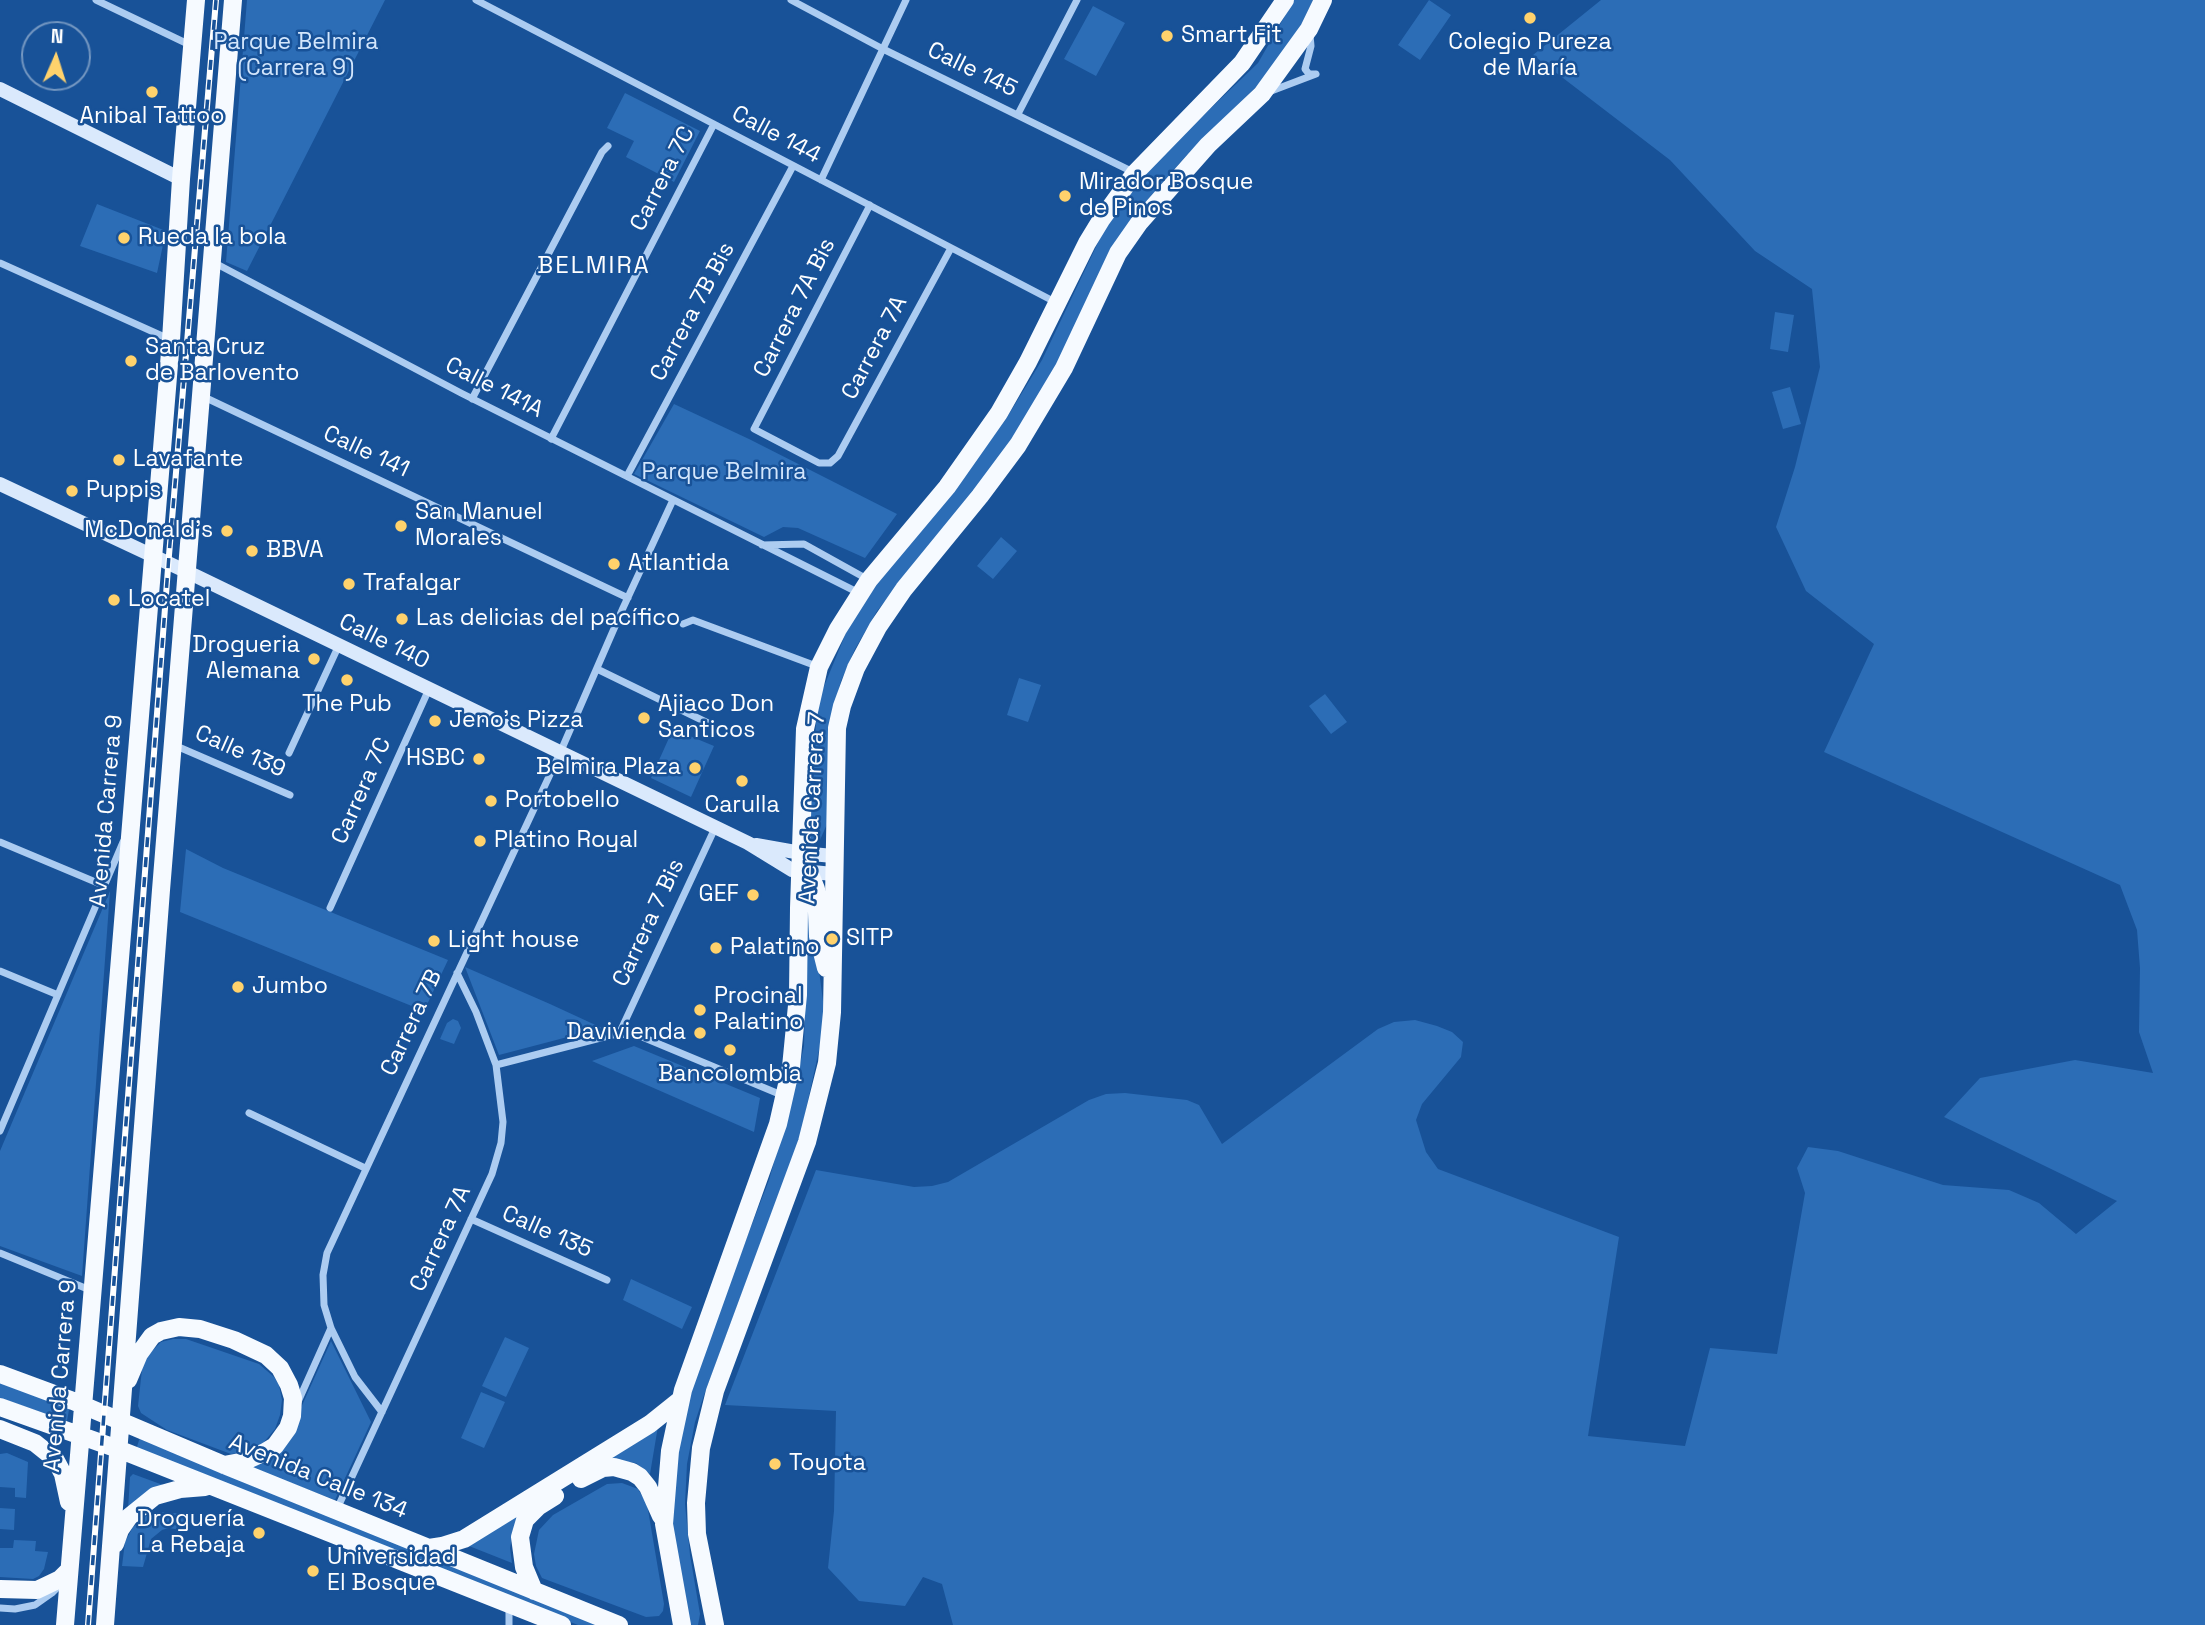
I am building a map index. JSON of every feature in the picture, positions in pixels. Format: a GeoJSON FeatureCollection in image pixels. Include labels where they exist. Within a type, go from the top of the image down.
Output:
{"type":"FeatureCollection","features":[{"type":"Feature","properties":{"kind":"main road","name":"Avenida Carrera 9"},"geometry":{"type":"LineString","coordinates":[[65,1625],[154,557],[196,0]]}},
{"type":"Feature","properties":{"kind":"main road"},"geometry":{"type":"LineString","coordinates":[[105,1625],[233,0]]}},
{"type":"Feature","properties":{"kind":"main road","name":"Avenida Carrera 7"},"geometry":{"type":"LineString","coordinates":[[682,1625],[664,1524],[667,1469],[680,1400],[778,1124],[792,1067],[805,873],[801,853],[805,729],[819,667],[864,587],[974,451],[1028,362],[1101,220],[1135,173],[1242,63],[1285,0]]}},
{"type":"Feature","properties":{"kind":"main road","name":"Avenida Carrera 7"},"geometry":{"type":"LineString","coordinates":[[712,1621],[697,1534],[697,1476],[702,1435],[715,1391],[807,1142],[821,1091],[830,1042],[837,728],[856,668],[878,627],[904,589],[1018,445],[1064,368],[1118,253],[1139,223],[1208,145],[1262,94],[1309,29],[1323,0]]}},
{"type":"Feature","properties":{"kind":"main road"},"geometry":{"type":"LineString","coordinates":[[805,873],[817,894],[819,945],[831,982]]}},
{"type":"Feature","properties":{"kind":"main road"},"geometry":{"type":"LineString","coordinates":[[122,1397],[139,1354],[152,1336],[161,1331],[179,1327],[200,1329],[234,1340],[266,1355],[279,1368],[289,1385],[293,1398],[292,1416],[282,1438],[275,1446],[251,1459],[223,1465]]}},
{"type":"Feature","properties":{"kind":"main road","name":"Avenida Calle 134"},"geometry":{"type":"LineString","coordinates":[[0,1374],[619,1625]]}},
{"type":"Feature","properties":{"kind":"main road"},"geometry":{"type":"LineString","coordinates":[[429,1548],[464,1539],[650,1424],[680,1400]]}},
{"type":"Feature","properties":{"kind":"main road","name":"Avenida Calle 134"},"geometry":{"type":"LineString","coordinates":[[0,1407],[118,1449],[562,1625]]}},
{"type":"Feature","properties":{"kind":"main road"},"geometry":{"type":"LineString","coordinates":[[0,1429],[35,1443],[55,1459],[63,1474],[73,1520]]}},
{"type":"Feature","properties":{"kind":"main road"},"geometry":{"type":"LineString","coordinates":[[534,1591],[524,1567],[519,1544],[525,1520],[539,1506],[592,1473],[614,1467],[640,1477],[653,1496],[664,1524]]}},
{"type":"Feature","properties":{"kind":"main road"},"geometry":{"type":"LineString","coordinates":[[111,1554],[129,1517],[155,1496],[180,1489],[214,1487]]}},
{"type":"Feature","properties":{"kind":"main road"},"geometry":{"type":"LineString","coordinates":[[0,1590],[37,1590],[60,1579],[69,1570]]}},
{"type":"Feature","properties":{"kind":"street"},"geometry":{"type":"LineString","coordinates":[[96,0],[192,46]]}},
{"type":"Feature","properties":{"kind":"street","name":"Calle 144"},"geometry":{"type":"LineString","coordinates":[[476,0],[1058,303]]}},
{"type":"Feature","properties":{"kind":"street","name":"Calle 145"},"geometry":{"type":"LineString","coordinates":[[792,0],[883,49],[1135,173]]}},
{"type":"Feature","properties":{"kind":"street"},"geometry":{"type":"LineString","coordinates":[[821,180],[906,0]]}},
{"type":"Feature","properties":{"kind":"street"},"geometry":{"type":"LineString","coordinates":[[1018,114],[1077,0]]}},
{"type":"Feature","properties":{"kind":"street"},"geometry":{"type":"LineString","coordinates":[[1262,94],[1316,74],[1310,74],[1305,69],[1311,46],[1309,29]]}},
{"type":"Feature","properties":{"kind":"street"},"geometry":{"type":"LineString","coordinates":[[0,89],[181,179]]}},
{"type":"Feature","properties":{"kind":"street","name":"Carrera 7C"},"geometry":{"type":"LineString","coordinates":[[551,439],[713,124]]}},
{"type":"Feature","properties":{"kind":"street"},"geometry":{"type":"LineString","coordinates":[[472,399],[602,152],[608,146]]}},
{"type":"Feature","properties":{"kind":"street","name":"Carrera 7B Bis"},"geometry":{"type":"LineString","coordinates":[[627,477],[793,166]]}},
{"type":"Feature","properties":{"kind":"street","name":"Carrera 7A Bis"},"geometry":{"type":"LineString","coordinates":[[830,463],[818,463],[754,429],[870,205]]}},
{"type":"Feature","properties":{"kind":"street","name":"Carrera 7A"},"geometry":{"type":"LineString","coordinates":[[830,463],[838,456],[951,247]]}},
{"type":"Feature","properties":{"kind":"street","name":"Calle 141A"},"geometry":{"type":"LineString","coordinates":[[211,261],[472,399],[762,545],[864,587]]}},
{"type":"Feature","properties":{"kind":"street"},"geometry":{"type":"LineString","coordinates":[[0,263],[171,340]]}},
{"type":"Feature","properties":{"kind":"street","name":"Calle 141"},"geometry":{"type":"LineString","coordinates":[[202,396],[628,598]]}},
{"type":"Feature","properties":{"kind":"street","name":"Calle 140"},"geometry":{"type":"LineString","coordinates":[[0,484],[748,843],[786,867],[805,873],[833,865]]}},
{"type":"Feature","properties":{"kind":"street","name":"Carrera 7B"},"geometry":{"type":"LineString","coordinates":[[382,1412],[355,1377],[331,1328],[324,1305],[323,1275],[327,1253],[561,753],[673,500]]}},
{"type":"Feature","properties":{"kind":"street","name":"Calle 141A"},"geometry":{"type":"LineString","coordinates":[[762,545],[804,544],[864,587]]}},
{"type":"Feature","properties":{"kind":"street"},"geometry":{"type":"LineString","coordinates":[[683,624],[693,620],[819,667]]}},
{"type":"Feature","properties":{"kind":"street"},"geometry":{"type":"LineString","coordinates":[[289,754],[340,645]]}},
{"type":"Feature","properties":{"kind":"street"},"geometry":{"type":"LineString","coordinates":[[597,669],[710,724]]}},
{"type":"Feature","properties":{"kind":"street","name":"Carrera 7C"},"geometry":{"type":"LineString","coordinates":[[330,908],[429,689]]}},
{"type":"Feature","properties":{"kind":"street","name":"Calle 139"},"geometry":{"type":"LineString","coordinates":[[174,744],[290,795]]}},
{"type":"Feature","properties":{"kind":"street"},"geometry":{"type":"LineString","coordinates":[[0,1131],[130,826]]}},
{"type":"Feature","properties":{"kind":"street","name":"Carrera 7 Bis"},"geometry":{"type":"LineString","coordinates":[[619,1034],[715,828]]}},
{"type":"Feature","properties":{"kind":"street"},"geometry":{"type":"LineString","coordinates":[[0,842],[105,886]]}},
{"type":"Feature","properties":{"kind":"street","name":"Calle 140"},"geometry":{"type":"LineString","coordinates":[[748,843],[801,853],[833,865]]}},
{"type":"Feature","properties":{"kind":"street"},"geometry":{"type":"LineString","coordinates":[[0,971],[58,995]]}},
{"type":"Feature","properties":{"kind":"street","name":"Carrera 7A"},"geometry":{"type":"LineString","coordinates":[[336,1511],[492,1174],[501,1143],[502,1100],[496,1065],[476,1012],[457,973]]}},
{"type":"Feature","properties":{"kind":"street"},"geometry":{"type":"LineString","coordinates":[[496,1065],[619,1034],[644,1037],[785,1096]]}},
{"type":"Feature","properties":{"kind":"street"},"geometry":{"type":"LineString","coordinates":[[249,1113],[365,1168]]}},
{"type":"Feature","properties":{"kind":"street","name":"Calle 135"},"geometry":{"type":"LineString","coordinates":[[471,1219],[607,1280]]}},
{"type":"Feature","properties":{"kind":"street"},"geometry":{"type":"LineString","coordinates":[[0,1253],[93,1291]]}},
{"type":"Feature","properties":{"kind":"street"},"geometry":{"type":"LineString","coordinates":[[292,1416],[331,1328]]}},
{"type":"Feature","properties":{"kind":"street"},"geometry":{"type":"LineString","coordinates":[[0,1608],[15,1609],[35,1605],[58,1588],[69,1570]]}},
{"type":"Feature","properties":{"kind":"street"},"geometry":{"type":"LineString","coordinates":[[509,1604],[509,1625]]}},
{"type":"Feature","properties":{"kind":"green space","name":"Parque Belmira (Carrera 9)"},"geometry":{"type":"Polygon","coordinates":[[[247,0],[385,0],[247,271],[226,262],[247,0]]]}},
{"type":"Feature","properties":{"kind":"green space"},"geometry":{"type":"Polygon","coordinates":[[[1294,0],[1313,0],[1301,25],[1265,78],[1185,157],[1148,199],[1119,240],[1058,363],[1019,432],[963,506],[877,611],[855,649],[841,681],[832,714],[827,824],[820,840],[810,847],[818,701],[848,628],[880,579],[961,480],[1006,419],[1042,360],[1104,230],[1132,189],[1164,153],[1258,63],[1294,0]]]}},
{"type":"Feature","properties":{"kind":"green space"},"geometry":{"type":"Polygon","coordinates":[[[1429,0],[1451,15],[1420,60],[1398,45],[1429,0]]]}},
{"type":"Feature","properties":{"kind":"green space"},"geometry":{"type":"Polygon","coordinates":[[[1601,0],[2205,0],[2205,1625],[953,1625],[942,1584],[923,1577],[905,1606],[859,1601],[828,1568],[834,1511],[836,1411],[725,1405],[816,1170],[914,1187],[948,1182],[1089,1100],[1106,1094],[1125,1093],[1187,1100],[1199,1105],[1222,1144],[1378,1029],[1394,1022],[1415,1020],[1437,1026],[1452,1032],[1463,1042],[1461,1057],[1422,1104],[1416,1120],[1426,1152],[1438,1169],[1619,1237],[1588,1436],[1685,1446],[1710,1348],[1777,1354],[1805,1193],[1797,1168],[1808,1147],[1838,1151],[1943,1185],[2009,1190],[2039,1203],[2076,1234],[2117,1201],[1944,1117],[1980,1078],[2075,1060],[2153,1073],[2139,1032],[2140,968],[2137,930],[2120,885],[1824,752],[1874,644],[1806,591],[1776,527],[1795,467],[1820,367],[1812,289],[1755,251],[1670,160],[1533,55],[1601,0]]]}},
{"type":"Feature","properties":{"kind":"green space"},"geometry":{"type":"Polygon","coordinates":[[[1093,6],[1125,23],[1096,76],[1064,59],[1093,6]]]}},
{"type":"Feature","properties":{"kind":"green space"},"geometry":{"type":"Polygon","coordinates":[[[625,93],[700,131],[674,182],[626,157],[634,141],[607,128],[625,93]]]}},
{"type":"Feature","properties":{"kind":"green space","name":"Rueda la bola"},"geometry":{"type":"Polygon","coordinates":[[[97,204],[166,231],[157,273],[80,246],[97,204]]]}},
{"type":"Feature","properties":{"kind":"green space"},"geometry":{"type":"Polygon","coordinates":[[[1775,312],[1794,315],[1788,352],[1770,349],[1775,312]]]}},
{"type":"Feature","properties":{"kind":"green space"},"geometry":{"type":"Polygon","coordinates":[[[1790,387],[1801,424],[1783,429],[1772,392],[1790,387]]]}},
{"type":"Feature","properties":{"kind":"green space","name":"Parque Belmira"},"geometry":{"type":"Polygon","coordinates":[[[674,404],[897,514],[865,558],[798,528],[783,527],[764,537],[634,474],[674,404]]]}},
{"type":"Feature","properties":{"kind":"green space"},"geometry":{"type":"Polygon","coordinates":[[[1001,537],[1017,551],[993,579],[977,566],[1001,537]]]}},
{"type":"Feature","properties":{"kind":"green space"},"geometry":{"type":"Polygon","coordinates":[[[1019,678],[1041,685],[1028,722],[1007,715],[1019,678]]]}},
{"type":"Feature","properties":{"kind":"green space"},"geometry":{"type":"Polygon","coordinates":[[[1325,694],[1347,722],[1331,734],[1309,706],[1325,694]]]}},
{"type":"Feature","properties":{"kind":"green space"},"geometry":{"type":"Polygon","coordinates":[[[673,729],[714,746],[691,797],[651,778],[673,729]]]}},
{"type":"Feature","properties":{"kind":"green space"},"geometry":{"type":"Polygon","coordinates":[[[186,849],[223,868],[448,960],[424,1011],[180,912],[186,849]]]}},
{"type":"Feature","properties":{"kind":"green space"},"geometry":{"type":"Polygon","coordinates":[[[808,885],[824,1009],[821,1041],[800,1137],[695,1422],[687,1464],[685,1504],[700,1614],[698,1625],[689,1625],[676,1563],[670,1495],[683,1412],[769,1180],[794,1091],[804,1046],[808,885]]]}},
{"type":"Feature","properties":{"kind":"green space"},"geometry":{"type":"Polygon","coordinates":[[[110,891],[82,1276],[0,1246],[0,1151],[110,891]]]}},
{"type":"Feature","properties":{"kind":"green space"},"geometry":{"type":"Polygon","coordinates":[[[465,967],[550,1004],[602,1028],[499,1055],[465,967]]]}},
{"type":"Feature","properties":{"kind":"green space"},"geometry":{"type":"Polygon","coordinates":[[[453,1019],[458,1021],[461,1028],[454,1044],[440,1039],[447,1023],[453,1019]]]}},
{"type":"Feature","properties":{"kind":"green space"},"geometry":{"type":"Polygon","coordinates":[[[634,1046],[760,1098],[754,1132],[592,1061],[634,1046]]]}},
{"type":"Feature","properties":{"kind":"green space"},"geometry":{"type":"Polygon","coordinates":[[[631,1279],[692,1307],[682,1329],[623,1300],[631,1279]]]}},
{"type":"Feature","properties":{"kind":"green space"},"geometry":{"type":"Polygon","coordinates":[[[505,1337],[529,1348],[506,1397],[482,1386],[505,1337]]]}},
{"type":"Feature","properties":{"kind":"green space"},"geometry":{"type":"Polygon","coordinates":[[[186,1339],[259,1364],[274,1377],[282,1400],[280,1415],[275,1429],[264,1442],[251,1451],[231,1454],[167,1430],[141,1413],[138,1406],[143,1360],[161,1342],[186,1339]]]}},
{"type":"Feature","properties":{"kind":"green space"},"geometry":{"type":"Polygon","coordinates":[[[331,1341],[371,1422],[335,1500],[249,1467],[269,1462],[281,1452],[331,1341]]]}},
{"type":"Feature","properties":{"kind":"green space"},"geometry":{"type":"Polygon","coordinates":[[[0,1379],[70,1404],[67,1421],[0,1398],[0,1379]]]}},
{"type":"Feature","properties":{"kind":"green space"},"geometry":{"type":"Polygon","coordinates":[[[481,1392],[505,1402],[484,1448],[461,1438],[481,1392]]]}},
{"type":"Feature","properties":{"kind":"green space"},"geometry":{"type":"Polygon","coordinates":[[[658,1426],[650,1474],[636,1463],[605,1459],[658,1426]]]}},
{"type":"Feature","properties":{"kind":"green space"},"geometry":{"type":"Polygon","coordinates":[[[140,1437],[605,1625],[578,1625],[136,1450],[140,1437]]]}},
{"type":"Feature","properties":{"kind":"green space"},"geometry":{"type":"Polygon","coordinates":[[[7,1453],[28,1462],[26,1498],[15,1497],[15,1488],[0,1487],[0,1454],[7,1453]]]}},
{"type":"Feature","properties":{"kind":"green space"},"geometry":{"type":"Polygon","coordinates":[[[133,1474],[163,1485],[128,1510],[130,1477],[133,1474]]]}},
{"type":"Feature","properties":{"kind":"green space"},"geometry":{"type":"Polygon","coordinates":[[[622,1483],[638,1489],[647,1504],[664,1604],[659,1616],[646,1617],[542,1578],[536,1566],[534,1554],[539,1530],[553,1515],[607,1484],[622,1483]]]}},
{"type":"Feature","properties":{"kind":"green space"},"geometry":{"type":"Polygon","coordinates":[[[0,1508],[15,1509],[14,1530],[0,1529],[0,1508]]]}},
{"type":"Feature","properties":{"kind":"green space"},"geometry":{"type":"Polygon","coordinates":[[[526,1510],[513,1532],[510,1548],[512,1563],[464,1544],[526,1510]]]}},
{"type":"Feature","properties":{"kind":"green space"},"geometry":{"type":"Polygon","coordinates":[[[160,1512],[186,1514],[186,1531],[169,1528],[162,1530],[151,1539],[143,1567],[122,1566],[125,1542],[133,1527],[146,1516],[160,1512]]]}},
{"type":"Feature","properties":{"kind":"green space"},"geometry":{"type":"Polygon","coordinates":[[[14,1540],[36,1541],[35,1551],[48,1552],[44,1569],[39,1576],[33,1579],[0,1577],[0,1548],[13,1548],[14,1540]]]}},
{"type":"Feature","properties":{"kind":"railway"},"geometry":{"type":"LineString","coordinates":[[88,1625],[169,555],[216,0]]}},
{"type":"Feature","properties":{"kind":"place","name":"Colegio Pureza de María"},"geometry":{"type":"Point","coordinates":[1530,18]}},
{"type":"Feature","properties":{"kind":"place","name":"Smart Fit"},"geometry":{"type":"Point","coordinates":[1167,36]}},
{"type":"Feature","properties":{"kind":"place","name":"Anibal Tattoo"},"geometry":{"type":"Point","coordinates":[152,92]}},
{"type":"Feature","properties":{"kind":"place","name":"Mirador Bosque de Pinos"},"geometry":{"type":"Point","coordinates":[1065,196]}},
{"type":"Feature","properties":{"kind":"place","name":"Rueda la bola"},"geometry":{"type":"Point","coordinates":[124,238]}},
{"type":"Feature","properties":{"kind":"place","name":"Santa Cruz de Barlovento"},"geometry":{"type":"Point","coordinates":[131,361]}},
{"type":"Feature","properties":{"kind":"place","name":"Lavafante"},"geometry":{"type":"Point","coordinates":[119,460]}},
{"type":"Feature","properties":{"kind":"place","name":"Puppis"},"geometry":{"type":"Point","coordinates":[72,491]}},
{"type":"Feature","properties":{"kind":"place","name":"San Manuel Morales"},"geometry":{"type":"Point","coordinates":[401,526]}},
{"type":"Feature","properties":{"kind":"place","name":"McDonald's"},"geometry":{"type":"Point","coordinates":[227,531]}},
{"type":"Feature","properties":{"kind":"place","name":"BBVA"},"geometry":{"type":"Point","coordinates":[252,551]}},
{"type":"Feature","properties":{"kind":"place","name":"Atlantida"},"geometry":{"type":"Point","coordinates":[614,564]}},
{"type":"Feature","properties":{"kind":"place","name":"Trafalgar"},"geometry":{"type":"Point","coordinates":[349,584]}},
{"type":"Feature","properties":{"kind":"place","name":"Locatel"},"geometry":{"type":"Point","coordinates":[114,600]}},
{"type":"Feature","properties":{"kind":"place","name":"Las delicias del pacífico"},"geometry":{"type":"Point","coordinates":[402,619]}},
{"type":"Feature","properties":{"kind":"place","name":"Drogueria Alemana"},"geometry":{"type":"Point","coordinates":[314,659]}},
{"type":"Feature","properties":{"kind":"place","name":"The Pub"},"geometry":{"type":"Point","coordinates":[347,680]}},
{"type":"Feature","properties":{"kind":"place","name":"Ajiaco Don Santicos"},"geometry":{"type":"Point","coordinates":[644,718]}},
{"type":"Feature","properties":{"kind":"place","name":"Jeno's Pizza"},"geometry":{"type":"Point","coordinates":[435,721]}},
{"type":"Feature","properties":{"kind":"place","name":"HSBC"},"geometry":{"type":"Point","coordinates":[479,759]}},
{"type":"Feature","properties":{"kind":"place","name":"Belmira Plaza"},"geometry":{"type":"Point","coordinates":[695,768]}},
{"type":"Feature","properties":{"kind":"place","name":"Carulla"},"geometry":{"type":"Point","coordinates":[742,781]}},
{"type":"Feature","properties":{"kind":"place","name":"Portobello"},"geometry":{"type":"Point","coordinates":[491,801]}},
{"type":"Feature","properties":{"kind":"place","name":"Platino Royal"},"geometry":{"type":"Point","coordinates":[480,841]}},
{"type":"Feature","properties":{"kind":"place","name":"GEF"},"geometry":{"type":"Point","coordinates":[753,895]}},
{"type":"Feature","properties":{"kind":"place","name":"SITP"},"geometry":{"type":"Point","coordinates":[832,939]}},
{"type":"Feature","properties":{"kind":"place","name":"Light house"},"geometry":{"type":"Point","coordinates":[434,941]}},
{"type":"Feature","properties":{"kind":"place","name":"Palatino"},"geometry":{"type":"Point","coordinates":[716,948]}},
{"type":"Feature","properties":{"kind":"place","name":"Jumbo"},"geometry":{"type":"Point","coordinates":[238,987]}},
{"type":"Feature","properties":{"kind":"place","name":"Procinal Palatino"},"geometry":{"type":"Point","coordinates":[700,1010]}},
{"type":"Feature","properties":{"kind":"place","name":"Davivienda"},"geometry":{"type":"Point","coordinates":[700,1033]}},
{"type":"Feature","properties":{"kind":"place","name":"Bancolombia"},"geometry":{"type":"Point","coordinates":[730,1050]}},
{"type":"Feature","properties":{"kind":"place","name":"Toyota"},"geometry":{"type":"Point","coordinates":[775,1464]}},
{"type":"Feature","properties":{"kind":"place","name":"Droguería La Rebaja"},"geometry":{"type":"Point","coordinates":[259,1533]}},
{"type":"Feature","properties":{"kind":"place","name":"Universidad El Bosque"},"geometry":{"type":"Point","coordinates":[313,1571]}},
{"type":"Feature","properties":{"kind":"district","name":"BELMIRA"},"geometry":{"type":"Point","coordinates":[594,266]}}]}
